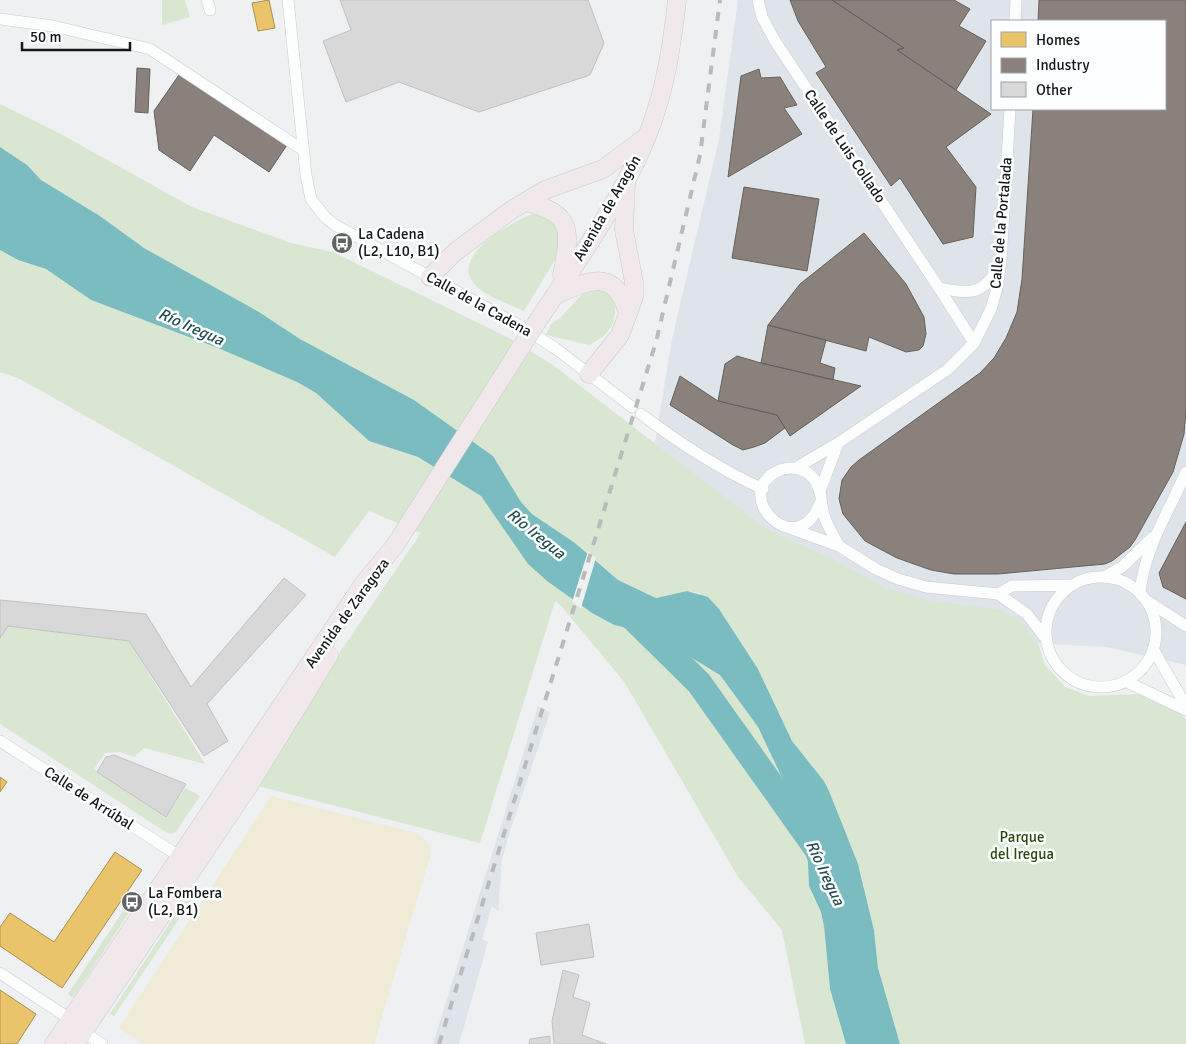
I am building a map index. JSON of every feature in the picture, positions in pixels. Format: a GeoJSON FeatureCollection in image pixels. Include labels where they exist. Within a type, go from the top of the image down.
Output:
{"type":"FeatureCollection","features":[{"type":"Feature","properties":{"kind":"main road","name":"Avenida de Aragón"},"geometry":{"type":"LineString","coordinates":[[394,547],[627,178],[647,135],[667,68],[677,0]]}},
{"type":"Feature","properties":{"kind":"main road"},"geometry":{"type":"LineString","coordinates":[[430,277],[455,252],[502,216],[544,190],[603,169],[647,135]]}},
{"type":"Feature","properties":{"kind":"main road"},"geometry":{"type":"LineString","coordinates":[[589,374],[615,342],[623,328],[635,292],[624,230],[627,178]]}},
{"type":"Feature","properties":{"kind":"main road"},"geometry":{"type":"LineString","coordinates":[[526,202],[556,213],[567,226],[568,247],[558,290],[590,281],[603,280],[612,285],[622,295],[628,314]]}},
{"type":"Feature","properties":{"kind":"main road","name":"Avenida de Zaragoza"},"geometry":{"type":"LineString","coordinates":[[54,1044],[364,583],[394,547]]}},
{"type":"Feature","properties":{"kind":"main road","name":"Avenida de Zaragoza"},"geometry":{"type":"LineString","coordinates":[[79,1038],[250,784],[394,547]]}},
{"type":"Feature","properties":{"kind":"street","name":"Calle de la Cadena"},"geometry":{"type":"LineString","coordinates":[[288,0],[303,150],[311,200],[325,217],[348,233],[522,327],[555,348],[668,434],[719,467],[763,489]]}},
{"type":"Feature","properties":{"kind":"street","name":"Calle de Luis Collado"},"geometry":{"type":"LineString","coordinates":[[758,0],[762,18],[775,41],[940,288],[974,343]]}},
{"type":"Feature","properties":{"kind":"street"},"geometry":{"type":"LineString","coordinates":[[1015,20],[1016,0]]}},
{"type":"Feature","properties":{"kind":"street"},"geometry":{"type":"LineString","coordinates":[[0,19],[53,26],[150,49],[303,150]]}},
{"type":"Feature","properties":{"kind":"street","name":"Calle de la Portalada"},"geometry":{"type":"LineString","coordinates":[[796,468],[838,443],[947,370],[974,343],[991,309],[1001,261],[1010,110]]}},
{"type":"Feature","properties":{"kind":"street"},"geometry":{"type":"LineString","coordinates":[[940,288],[961,292],[978,290],[990,282],[1001,261]]}},
{"type":"Feature","properties":{"kind":"street"},"geometry":{"type":"LineString","coordinates":[[787,527],[798,526],[808,522],[816,514],[838,443]]}},
{"type":"Feature","properties":{"kind":"street"},"geometry":{"type":"LineString","coordinates":[[839,546],[824,517],[815,480],[807,472],[796,468],[783,468],[773,474],[763,489],[762,505],[767,516],[776,523],[839,546],[876,570],[898,579],[926,587],[998,594],[1027,614],[1046,639]]}},
{"type":"Feature","properties":{"kind":"street"},"geometry":{"type":"LineString","coordinates":[[1072,584],[1060,594],[1051,608],[1046,623],[1046,639],[1049,652],[1060,669],[1074,680],[1090,686],[1108,687],[1125,681],[1137,673],[1153,649],[1156,632],[1153,616],[1143,597],[1142,573],[1154,536],[1186,472]]}},
{"type":"Feature","properties":{"kind":"street"},"geometry":{"type":"LineString","coordinates":[[998,594],[1012,586],[1072,584],[1088,578],[1104,576],[1122,567],[1154,536]]}},
{"type":"Feature","properties":{"kind":"street"},"geometry":{"type":"LineString","coordinates":[[1104,576],[1124,582],[1186,626]]}},
{"type":"Feature","properties":{"kind":"street"},"geometry":{"type":"LineString","coordinates":[[1153,649],[1186,706]]}},
{"type":"Feature","properties":{"kind":"street"},"geometry":{"type":"LineString","coordinates":[[1125,681],[1186,710]]}},
{"type":"Feature","properties":{"kind":"street","name":"Calle de Arrúbal"},"geometry":{"type":"LineString","coordinates":[[0,740],[179,856]]}},
{"type":"Feature","properties":{"kind":"street"},"geometry":{"type":"LineString","coordinates":[[0,973],[70,1019]]}},
{"type":"Feature","properties":{"kind":"street"},"geometry":{"type":"LineString","coordinates":[[79,1038],[102,1044]]}},
{"type":"Feature","properties":{"kind":"shaded area"},"geometry":{"type":"Polygon","coordinates":[[[738,0],[1186,0],[1186,665],[1107,647],[961,639],[730,511],[655,443],[672,339],[719,139],[738,0]]]}},
{"type":"Feature","properties":{"kind":"shaded area"},"geometry":{"type":"Polygon","coordinates":[[[538,706],[550,712],[508,837],[502,861],[498,911],[492,906],[482,939],[488,942],[459,1044],[433,1044],[538,706]]]}},
{"type":"Feature","properties":{"kind":"green space"},"geometry":{"type":"Polygon","coordinates":[[[162,0],[185,0],[190,17],[162,25],[162,0]]]}},
{"type":"Feature","properties":{"kind":"green space","name":"Parque del Iregua"},"geometry":{"type":"Polygon","coordinates":[[[0,104],[59,133],[192,207],[291,243],[333,252],[507,337],[553,365],[766,529],[832,559],[885,588],[927,600],[1002,610],[1020,620],[1039,646],[1045,665],[1065,687],[1089,696],[1141,694],[1173,707],[1186,719],[1186,1044],[900,1044],[878,968],[874,930],[861,875],[829,791],[824,781],[792,741],[758,669],[723,615],[699,593],[687,591],[656,598],[618,580],[575,543],[532,514],[521,502],[493,456],[414,400],[300,339],[259,312],[144,248],[100,216],[41,180],[27,165],[0,147],[0,104]]]}},
{"type":"Feature","properties":{"kind":"green space"},"geometry":{"type":"Polygon","coordinates":[[[532,214],[541,214],[557,225],[561,247],[524,311],[491,297],[475,285],[469,274],[470,263],[476,252],[486,242],[510,225],[532,214]]]}},
{"type":"Feature","properties":{"kind":"green space"},"geometry":{"type":"Polygon","coordinates":[[[0,250],[18,260],[46,269],[91,300],[218,348],[297,382],[316,393],[369,441],[418,457],[481,496],[528,564],[547,581],[592,613],[614,625],[665,637],[687,655],[720,675],[758,727],[803,821],[807,845],[809,886],[821,912],[830,989],[846,1044],[805,1044],[782,930],[738,877],[625,683],[555,601],[480,843],[250,784],[421,533],[369,511],[335,557],[20,379],[0,372],[0,250]]]}},
{"type":"Feature","properties":{"kind":"green space"},"geometry":{"type":"Polygon","coordinates":[[[588,288],[604,289],[612,296],[615,312],[613,323],[607,332],[590,345],[546,335],[551,324],[560,318],[588,288]]]}},
{"type":"Feature","properties":{"kind":"green space"},"geometry":{"type":"Polygon","coordinates":[[[8,626],[129,641],[205,764],[144,748],[134,757],[119,752],[105,753],[94,769],[166,818],[185,788],[200,796],[175,833],[169,834],[164,831],[0,724],[0,638],[8,626]]]}},
{"type":"Feature","properties":{"kind":"green space"},"geometry":{"type":"Polygon","coordinates":[[[189,894],[193,898],[114,1016],[110,1014],[189,894]]]}},
{"type":"Feature","properties":{"kind":"green space"},"geometry":{"type":"Polygon","coordinates":[[[127,905],[132,908],[73,998],[68,994],[127,905]]]}},
{"type":"Feature","properties":{"kind":"sand"},"geometry":{"type":"Polygon","coordinates":[[[271,796],[416,833],[428,843],[431,853],[374,1044],[144,1044],[119,1028],[271,796]]]}},
{"type":"Feature","properties":{"kind":"water","name":"Río Iregua"},"geometry":{"type":"Polygon","coordinates":[[[0,147],[27,165],[41,180],[100,216],[144,248],[259,312],[300,339],[414,400],[493,456],[521,502],[532,514],[575,543],[618,580],[656,598],[687,591],[708,597],[719,609],[758,669],[792,741],[824,781],[829,791],[858,864],[874,930],[878,968],[900,1044],[846,1044],[830,989],[821,912],[809,886],[807,845],[803,822],[758,727],[720,675],[687,655],[665,637],[614,625],[592,613],[547,581],[528,564],[481,496],[418,457],[369,441],[316,393],[297,382],[218,348],[91,300],[46,269],[18,260],[0,250],[0,147]]]}},
{"type":"Feature","properties":{"kind":"pier"},"geometry":{"type":"Polygon","coordinates":[[[588,551],[596,558],[581,608],[572,602],[588,551]]]}},
{"type":"Feature","properties":{"kind":"building: Homes"},"geometry":{"type":"Polygon","coordinates":[[[269,0],[275,28],[258,31],[252,3],[269,0]]]}},
{"type":"Feature","properties":{"kind":"building: Homes"},"geometry":{"type":"Polygon","coordinates":[[[0,777],[7,782],[0,792],[0,777]]]}},
{"type":"Feature","properties":{"kind":"building: Homes"},"geometry":{"type":"Polygon","coordinates":[[[115,852],[142,870],[62,988],[0,946],[0,927],[10,913],[54,942],[115,852]]]}},
{"type":"Feature","properties":{"kind":"building: Homes"},"geometry":{"type":"Polygon","coordinates":[[[0,990],[36,1014],[17,1044],[0,1044],[0,990]]]}},
{"type":"Feature","properties":{"kind":"building: Industry"},"geometry":{"type":"Polygon","coordinates":[[[790,0],[832,0],[904,48],[897,50],[991,114],[946,147],[976,187],[973,237],[943,244],[900,178],[891,186],[816,73],[826,67],[798,21],[790,0]]]}},
{"type":"Feature","properties":{"kind":"building: Industry"},"geometry":{"type":"Polygon","coordinates":[[[832,0],[954,0],[970,9],[959,26],[986,41],[956,90],[897,50],[904,48],[832,0]]]}},
{"type":"Feature","properties":{"kind":"building: Industry"},"geometry":{"type":"Polygon","coordinates":[[[1039,0],[1186,0],[1186,410],[1184,434],[1173,472],[1135,540],[1130,547],[1112,561],[1105,564],[998,574],[954,574],[931,570],[897,558],[865,541],[843,514],[839,499],[842,480],[851,467],[859,460],[980,373],[994,358],[1006,338],[1017,312],[1022,279],[1033,110],[1166,110],[1166,20],[1038,20],[1039,0]]]}},
{"type":"Feature","properties":{"kind":"building: Industry"},"geometry":{"type":"Polygon","coordinates":[[[137,68],[150,69],[148,113],[135,112],[137,68]]]}},
{"type":"Feature","properties":{"kind":"building: Industry"},"geometry":{"type":"Polygon","coordinates":[[[759,69],[761,78],[780,77],[797,105],[784,108],[802,134],[728,177],[741,76],[759,69]]]}},
{"type":"Feature","properties":{"kind":"building: Industry"},"geometry":{"type":"Polygon","coordinates":[[[181,72],[287,145],[269,172],[214,135],[190,171],[159,150],[154,111],[181,72]]]}},
{"type":"Feature","properties":{"kind":"building: Industry"},"geometry":{"type":"Polygon","coordinates":[[[744,187],[819,199],[807,271],[732,258],[744,187]]]}},
{"type":"Feature","properties":{"kind":"building: Industry"},"geometry":{"type":"Polygon","coordinates":[[[864,233],[906,284],[924,317],[926,334],[923,346],[919,350],[906,352],[869,337],[866,351],[768,325],[800,284],[864,233]]]}},
{"type":"Feature","properties":{"kind":"building: Industry"},"geometry":{"type":"Polygon","coordinates":[[[768,325],[826,340],[820,363],[835,368],[833,380],[761,363],[768,325]]]}},
{"type":"Feature","properties":{"kind":"building: Industry"},"geometry":{"type":"Polygon","coordinates":[[[737,356],[861,386],[790,436],[777,415],[718,401],[725,364],[737,356]]]}},
{"type":"Feature","properties":{"kind":"building: Industry"},"geometry":{"type":"Polygon","coordinates":[[[680,376],[718,401],[777,415],[785,428],[765,443],[743,450],[670,405],[680,376]]]}},
{"type":"Feature","properties":{"kind":"building: Industry"},"geometry":{"type":"Polygon","coordinates":[[[1186,522],[1186,599],[1163,587],[1159,573],[1186,522]]]}},
{"type":"Feature","properties":{"kind":"building: Other"},"geometry":{"type":"Polygon","coordinates":[[[340,0],[588,0],[604,43],[590,75],[479,112],[399,82],[346,102],[323,41],[351,30],[340,0]]]}},
{"type":"Feature","properties":{"kind":"building: Other"},"geometry":{"type":"Polygon","coordinates":[[[284,578],[306,595],[207,704],[228,741],[204,756],[129,641],[8,626],[0,638],[0,600],[146,614],[191,687],[284,578]]]}},
{"type":"Feature","properties":{"kind":"building: Other"},"geometry":{"type":"Polygon","coordinates":[[[114,755],[186,784],[166,817],[97,772],[106,757],[114,755]]]}},
{"type":"Feature","properties":{"kind":"building: Other"},"geometry":{"type":"Polygon","coordinates":[[[589,924],[594,957],[541,965],[536,933],[589,924]]]}},
{"type":"Feature","properties":{"kind":"building: Other"},"geometry":{"type":"Polygon","coordinates":[[[563,970],[579,975],[573,997],[590,1003],[582,1035],[606,1044],[554,1044],[552,1021],[563,970]]]}},
{"type":"Feature","properties":{"kind":"building: Other"},"geometry":{"type":"Polygon","coordinates":[[[550,1036],[550,1044],[529,1044],[530,1039],[550,1036]]]}},
{"type":"Feature","properties":{"kind":"waterway","name":"Río Iregua"},"geometry":{"type":"LineString","coordinates":[[623,608],[699,683],[817,849],[823,863]]}},
{"type":"Feature","properties":{"kind":"railway"},"geometry":{"type":"LineString","coordinates":[[439,1044],[656,342],[700,155],[720,0]]}},
{"type":"Feature","properties":{"kind":"place","name":"La Cadena (L2, L10, B1)"},"geometry":{"type":"Point","coordinates":[342,243]}},
{"type":"Feature","properties":{"kind":"place","name":"La Fombera (L2, B1)"},"geometry":{"type":"Point","coordinates":[132,902]}}]}
